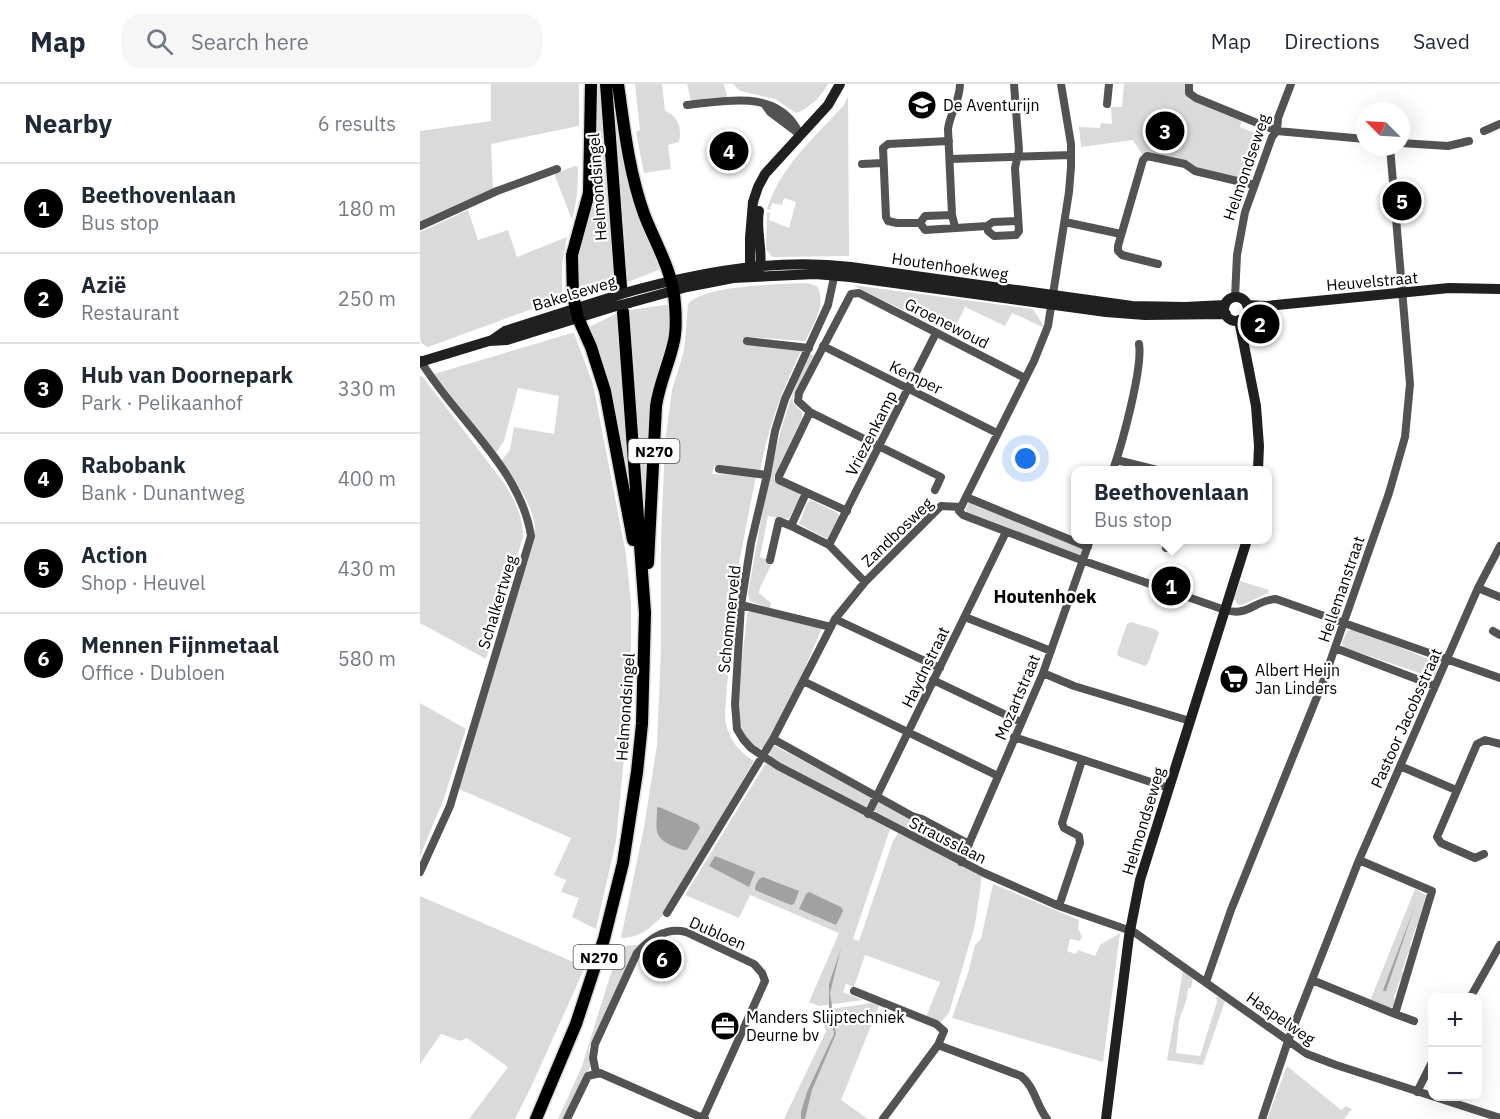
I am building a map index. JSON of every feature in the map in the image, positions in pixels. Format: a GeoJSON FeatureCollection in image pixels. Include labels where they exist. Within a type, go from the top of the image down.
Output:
{"type":"FeatureCollection","features":[{"type":"Feature","properties":{"kind":"main road","name":"N270"},"geometry":{"type":"LineString","coordinates":[[591,84],[589,193],[572,255],[571,275],[576,313],[598,365],[634,542],[641,559]]}},
{"type":"Feature","properties":{"kind":"main road","name":"Helmondsingel"},"geometry":{"type":"LineString","coordinates":[[536,1119],[576,1024],[611,915],[633,805],[642,724],[645,613],[606,84]]}},
{"type":"Feature","properties":{"kind":"main road","name":"N270"},"geometry":{"type":"LineString","coordinates":[[618,84],[629,160],[637,190],[672,286],[674,342],[656,406],[645,613]]}},
{"type":"Feature","properties":{"kind":"main road","name":"Helmondsingel"},"geometry":{"type":"LineString","coordinates":[[529,1119],[546,1092]]}},
{"type":"Feature","properties":{"kind":"street"},"geometry":{"type":"LineString","coordinates":[[756,270],[750,238],[753,202],[765,174],[828,105],[840,84]]}},
{"type":"Feature","properties":{"kind":"street"},"geometry":{"type":"LineString","coordinates":[[955,227],[952,215],[949,120],[958,100],[960,84]]}},
{"type":"Feature","properties":{"kind":"street"},"geometry":{"type":"LineString","coordinates":[[987,226],[990,235],[1018,234],[1015,168],[1019,150],[1014,84]]}},
{"type":"Feature","properties":{"kind":"street","name":"Zandbosweg"},"geometry":{"type":"LineString","coordinates":[[667,913],[773,739],[835,619],[865,582],[941,506],[961,507],[1044,339],[1053,300],[1069,192],[1071,155],[1068,120],[1061,84]]}},
{"type":"Feature","properties":{"kind":"street"},"geometry":{"type":"LineString","coordinates":[[1107,104],[1109,84]]}},
{"type":"Feature","properties":{"kind":"street"},"geometry":{"type":"LineString","coordinates":[[1189,84],[1189,93],[1196,98],[1277,131],[1356,138]]}},
{"type":"Feature","properties":{"kind":"street","name":"Helmondseweg"},"geometry":{"type":"LineString","coordinates":[[1235,297],[1236,255],[1245,212],[1272,137],[1277,131],[1278,118],[1291,84]]}},
{"type":"Feature","properties":{"kind":"street"},"geometry":{"type":"LineString","coordinates":[[687,105],[737,100],[765,105],[786,126],[800,134]]}},
{"type":"Feature","properties":{"kind":"street"},"geometry":{"type":"LineString","coordinates":[[1485,131],[1500,124]]}},
{"type":"Feature","properties":{"kind":"street"},"geometry":{"type":"LineString","coordinates":[[920,223],[888,221],[886,217],[883,148],[888,144],[949,141]]}},
{"type":"Feature","properties":{"kind":"street"},"geometry":{"type":"LineString","coordinates":[[1410,143],[1448,146],[1469,141]]}},
{"type":"Feature","properties":{"kind":"street"},"geometry":{"type":"LineString","coordinates":[[950,159],[1071,155]]}},
{"type":"Feature","properties":{"kind":"street"},"geometry":{"type":"LineString","coordinates":[[1158,264],[1122,255],[1118,251],[1143,160],[1147,156],[1185,164],[1195,171],[1254,185]]}},
{"type":"Feature","properties":{"kind":"street","name":"Hellemanstraat"},"geometry":{"type":"LineString","coordinates":[[1206,982],[1231,910],[1335,648],[1389,493],[1405,437],[1410,384],[1391,156]]}},
{"type":"Feature","properties":{"kind":"street"},"geometry":{"type":"LineString","coordinates":[[862,164],[883,164]]}},
{"type":"Feature","properties":{"kind":"street"},"geometry":{"type":"LineString","coordinates":[[420,226],[497,191],[557,169]]}},
{"type":"Feature","properties":{"kind":"street"},"geometry":{"type":"LineString","coordinates":[[920,223],[925,216],[952,215]]}},
{"type":"Feature","properties":{"kind":"street"},"geometry":{"type":"LineString","coordinates":[[920,223],[925,230],[951,230],[955,227],[987,226],[993,222],[1018,220]]}},
{"type":"Feature","properties":{"kind":"street"},"geometry":{"type":"LineString","coordinates":[[1065,222],[1121,234]]}},
{"type":"Feature","properties":{"kind":"street","name":"Houtenhoekweg"},"geometry":{"type":"LineString","coordinates":[[672,286],[756,270],[815,274],[836,271],[1053,300],[1225,310]]}},
{"type":"Feature","properties":{"kind":"street","name":"Schommerveld"},"geometry":{"type":"LineString","coordinates":[[762,756],[751,748],[740,735],[735,715],[741,605],[751,543],[775,431],[785,399],[828,305],[836,271]]}},
{"type":"Feature","properties":{"kind":"street","name":"Bakelseweg"},"geometry":{"type":"LineString","coordinates":[[420,361],[489,341],[505,331],[672,286]]}},
{"type":"Feature","properties":{"kind":"street","name":"Heuvelstraat"},"geometry":{"type":"LineString","coordinates":[[1247,305],[1266,306],[1449,288],[1500,288]]}},
{"type":"Feature","properties":{"kind":"street","name":"Groenewoud"},"geometry":{"type":"LineString","coordinates":[[824,346],[849,296],[856,292],[1025,378]]}},
{"type":"Feature","properties":{"kind":"street"},"geometry":{"type":"LineString","coordinates":[[1235,297],[1241,298],[1247,305],[1248,313],[1239,320],[1229,318],[1225,310],[1229,299],[1235,297]]}},
{"type":"Feature","properties":{"kind":"street"},"geometry":{"type":"LineString","coordinates":[[1239,320],[1256,406],[1258,466]]}},
{"type":"Feature","properties":{"kind":"street","name":"Vriezenkamp"},"geometry":{"type":"LineString","coordinates":[[829,545],[936,333]]}},
{"type":"Feature","properties":{"kind":"street"},"geometry":{"type":"LineString","coordinates":[[747,341],[809,348]]}},
{"type":"Feature","properties":{"kind":"street"},"geometry":{"type":"LineString","coordinates":[[1115,466],[1136,378],[1139,344]]}},
{"type":"Feature","properties":{"kind":"street"},"geometry":{"type":"LineString","coordinates":[[824,346],[798,398],[800,404],[810,412],[941,477],[935,490]]}},
{"type":"Feature","properties":{"kind":"street","name":"Kemper"},"geometry":{"type":"LineString","coordinates":[[824,346],[997,433]]}},
{"type":"Feature","properties":{"kind":"street","name":"Schalkertweg"},"geometry":{"type":"LineString","coordinates":[[420,361],[510,480],[528,515],[531,536],[450,806],[420,872]]}},
{"type":"Feature","properties":{"kind":"street"},"geometry":{"type":"LineString","coordinates":[[810,412],[779,480],[847,512]]}},
{"type":"Feature","properties":{"kind":"street"},"geometry":{"type":"LineString","coordinates":[[1117,460],[1139,466]]}},
{"type":"Feature","properties":{"kind":"street"},"geometry":{"type":"LineString","coordinates":[[719,469],[767,475]]}},
{"type":"Feature","properties":{"kind":"street"},"geometry":{"type":"LineString","coordinates":[[791,526],[806,493]]}},
{"type":"Feature","properties":{"kind":"street"},"geometry":{"type":"LineString","coordinates":[[966,498],[1071,536]]}},
{"type":"Feature","properties":{"kind":"street"},"geometry":{"type":"LineString","coordinates":[[961,507],[961,514],[1006,532],[1225,610],[1236,613],[1248,610],[1265,599],[1276,598],[1500,678]]}},
{"type":"Feature","properties":{"kind":"street"},"geometry":{"type":"LineString","coordinates":[[770,560],[779,521],[829,545],[865,582]]}},
{"type":"Feature","properties":{"kind":"street","name":"Haydnstraat"},"geometry":{"type":"LineString","coordinates":[[868,814],[1006,532]]}},
{"type":"Feature","properties":{"kind":"street","name":"Mozartstraat"},"geometry":{"type":"LineString","coordinates":[[961,862],[1043,673],[1089,544]]}},
{"type":"Feature","properties":{"kind":"street"},"geometry":{"type":"LineString","coordinates":[[1166,549],[1168,544]]}},
{"type":"Feature","properties":{"kind":"street","name":"Helmondseweg"},"geometry":{"type":"LineString","coordinates":[[1106,1119],[1130,931],[1140,880],[1246,544]]}},
{"type":"Feature","properties":{"kind":"street","name":"Pastoor Jacobsstraat"},"geometry":{"type":"LineString","coordinates":[[1262,1119],[1288,1041],[1359,860],[1478,588],[1500,546]]}},
{"type":"Feature","properties":{"kind":"street"},"geometry":{"type":"LineString","coordinates":[[1489,567],[1500,570]]}},
{"type":"Feature","properties":{"kind":"street"},"geometry":{"type":"LineString","coordinates":[[1478,588],[1500,597]]}},
{"type":"Feature","properties":{"kind":"street"},"geometry":{"type":"LineString","coordinates":[[741,605],[831,627]]}},
{"type":"Feature","properties":{"kind":"street"},"geometry":{"type":"LineString","coordinates":[[965,617],[1051,651]]}},
{"type":"Feature","properties":{"kind":"street"},"geometry":{"type":"LineString","coordinates":[[835,619],[940,668]]}},
{"type":"Feature","properties":{"kind":"street"},"geometry":{"type":"LineString","coordinates":[[1335,648],[1436,686]]}},
{"type":"Feature","properties":{"kind":"street"},"geometry":{"type":"LineString","coordinates":[[1043,673],[1074,686],[1190,721]]}},
{"type":"Feature","properties":{"kind":"street"},"geometry":{"type":"LineString","coordinates":[[933,680],[1021,722]]}},
{"type":"Feature","properties":{"kind":"street"},"geometry":{"type":"LineString","coordinates":[[803,681],[998,776]]}},
{"type":"Feature","properties":{"kind":"street"},"geometry":{"type":"LineString","coordinates":[[1014,737],[1169,788]]}},
{"type":"Feature","properties":{"kind":"street","name":"Strausslaan"},"geometry":{"type":"LineString","coordinates":[[773,739],[877,797],[969,844]]}},
{"type":"Feature","properties":{"kind":"street"},"geometry":{"type":"LineString","coordinates":[[1484,854],[1475,858],[1441,843],[1437,837],[1477,744],[1485,740],[1500,744]]}},
{"type":"Feature","properties":{"kind":"street","name":"Strausslaan"},"geometry":{"type":"LineString","coordinates":[[762,756],[961,862],[1022,891],[1130,931]]}},
{"type":"Feature","properties":{"kind":"street"},"geometry":{"type":"LineString","coordinates":[[1059,906],[1080,843],[1079,836],[1064,828],[1062,823],[1082,760]]}},
{"type":"Feature","properties":{"kind":"street"},"geometry":{"type":"LineString","coordinates":[[1400,765],[1456,790]]}},
{"type":"Feature","properties":{"kind":"street"},"geometry":{"type":"LineString","coordinates":[[1359,860],[1432,891],[1395,1014]]}},
{"type":"Feature","properties":{"kind":"street","name":"Dubloen"},"geometry":{"type":"LineString","coordinates":[[596,1073],[595,1044],[637,953],[646,942],[667,931],[686,932],[754,964],[762,973],[765,981],[704,1118]]}},
{"type":"Feature","properties":{"kind":"street","name":"Haspelweg"},"geometry":{"type":"LineString","coordinates":[[1130,931],[1151,942],[1307,1054],[1500,1118]]}},
{"type":"Feature","properties":{"kind":"street"},"geometry":{"type":"LineString","coordinates":[[1473,993],[1500,945]]}},
{"type":"Feature","properties":{"kind":"street"},"geometry":{"type":"LineString","coordinates":[[1312,980],[1414,1021]]}},
{"type":"Feature","properties":{"kind":"street"},"geometry":{"type":"LineString","coordinates":[[854,991],[936,1024],[943,1029],[943,1036],[938,1045],[883,1119]]}},
{"type":"Feature","properties":{"kind":"street"},"geometry":{"type":"LineString","coordinates":[[938,1045],[1021,1076],[1029,1083],[1047,1119]]}},
{"type":"Feature","properties":{"kind":"street"},"geometry":{"type":"LineString","coordinates":[[1417,1092],[1428,1070]]}},
{"type":"Feature","properties":{"kind":"street"},"geometry":{"type":"LineString","coordinates":[[567,1119],[588,1076],[596,1073],[610,1076],[704,1118]]}},
{"type":"Feature","properties":{"kind":"shaded area"},"geometry":{"type":"Polygon","coordinates":[[[491,84],[579,84],[579,126],[491,144],[493,189],[420,221],[420,131],[491,121],[491,84]]]}},
{"type":"Feature","properties":{"kind":"shaded area"},"geometry":{"type":"Polygon","coordinates":[[[594,84],[600,84],[615,289],[576,293],[578,248],[594,84]]]}},
{"type":"Feature","properties":{"kind":"shaded area"},"geometry":{"type":"Polygon","coordinates":[[[635,84],[662,84],[665,111],[676,119],[680,132],[679,142],[668,145],[671,169],[644,173],[636,132],[640,130],[635,84]]]}},
{"type":"Feature","properties":{"kind":"shaded area"},"geometry":{"type":"Polygon","coordinates":[[[687,84],[724,84],[727,96],[691,101],[687,84]]]}},
{"type":"Feature","properties":{"kind":"shaded area"},"geometry":{"type":"Polygon","coordinates":[[[733,84],[828,84],[814,102],[796,113],[775,99],[740,91],[733,84]]]}},
{"type":"Feature","properties":{"kind":"shaded area"},"geometry":{"type":"Polygon","coordinates":[[[1124,84],[1185,84],[1188,97],[1242,120],[1240,127],[1265,137],[1247,180],[1196,169],[1188,161],[1151,153],[1143,156],[1133,140],[1081,147],[1079,127],[1100,128],[1101,123],[1112,124],[1111,107],[1122,107],[1124,84]]]}},
{"type":"Feature","properties":{"kind":"shaded area"},"geometry":{"type":"Polygon","coordinates":[[[614,92],[663,268],[628,282],[614,92]]]}},
{"type":"Feature","properties":{"kind":"shaded area"},"geometry":{"type":"Polygon","coordinates":[[[848,96],[849,256],[772,257],[766,249],[767,212],[770,213],[769,220],[789,228],[796,202],[784,198],[782,205],[772,203],[770,210],[767,209],[773,194],[789,166],[844,105],[848,96]]]}},
{"type":"Feature","properties":{"kind":"shaded area"},"geometry":{"type":"Polygon","coordinates":[[[578,167],[577,187],[572,220],[555,176],[556,173],[578,167]]]}},
{"type":"Feature","properties":{"kind":"shaded area"},"geometry":{"type":"Polygon","coordinates":[[[468,210],[478,240],[508,230],[517,257],[567,237],[562,265],[562,298],[428,347],[421,343],[420,338],[420,232],[468,210]]]}},
{"type":"Feature","properties":{"kind":"shaded area"},"geometry":{"type":"Polygon","coordinates":[[[807,283],[817,286],[820,293],[820,307],[805,341],[749,337],[748,343],[801,351],[776,410],[760,471],[714,466],[712,474],[756,476],[735,583],[725,713],[729,735],[737,747],[754,761],[663,915],[645,931],[628,938],[621,938],[644,827],[657,745],[665,443],[672,390],[684,351],[688,304],[696,298],[726,289],[807,283]]]}},
{"type":"Feature","properties":{"kind":"shaded area"},"geometry":{"type":"Polygon","coordinates":[[[852,285],[1033,309],[1045,328],[1012,313],[1005,326],[965,307],[952,334],[852,285]]]}},
{"type":"Feature","properties":{"kind":"shaded area"},"geometry":{"type":"Polygon","coordinates":[[[671,304],[672,325],[647,545],[630,310],[671,304]]]}},
{"type":"Feature","properties":{"kind":"shaded area"},"geometry":{"type":"Polygon","coordinates":[[[616,314],[632,503],[587,328],[616,314]]]}},
{"type":"Feature","properties":{"kind":"shaded area"},"geometry":{"type":"Polygon","coordinates":[[[574,333],[593,384],[626,554],[631,603],[631,684],[616,841],[596,929],[572,917],[579,898],[561,892],[566,880],[554,875],[571,838],[459,789],[535,528],[527,502],[501,461],[510,450],[514,427],[554,434],[559,396],[518,388],[504,441],[496,453],[434,374],[574,333]]]}},
{"type":"Feature","properties":{"kind":"shaded area"},"geometry":{"type":"Polygon","coordinates":[[[810,354],[814,355],[793,397],[793,403],[802,412],[802,418],[774,477],[777,482],[799,493],[800,498],[789,519],[768,516],[760,557],[773,561],[759,593],[771,603],[770,609],[750,601],[748,593],[764,502],[778,441],[797,382],[810,354]]]}},
{"type":"Feature","properties":{"kind":"shaded area"},"geometry":{"type":"Polygon","coordinates":[[[420,376],[504,483],[515,502],[522,522],[523,537],[486,659],[420,623],[420,376]]]}},
{"type":"Feature","properties":{"kind":"shaded area"},"geometry":{"type":"Polygon","coordinates":[[[811,500],[838,513],[839,517],[827,539],[799,524],[807,503],[811,500]]]}},
{"type":"Feature","properties":{"kind":"shaded area"},"geometry":{"type":"Polygon","coordinates":[[[969,501],[1071,542],[1071,544],[1086,548],[1082,558],[965,511],[969,501]]]}},
{"type":"Feature","properties":{"kind":"shaded area"},"geometry":{"type":"Polygon","coordinates":[[[1240,581],[1269,590],[1268,593],[1238,605],[1234,599],[1240,581]]]}},
{"type":"Feature","properties":{"kind":"shaded area"},"geometry":{"type":"Polygon","coordinates":[[[749,610],[822,628],[804,670],[764,748],[756,749],[744,732],[739,715],[741,671],[749,610]]]}},
{"type":"Feature","properties":{"kind":"shaded area"},"geometry":{"type":"Polygon","coordinates":[[[1131,622],[1157,630],[1159,633],[1145,666],[1118,656],[1117,653],[1127,624],[1131,622]]]}},
{"type":"Feature","properties":{"kind":"shaded area"},"geometry":{"type":"Polygon","coordinates":[[[1354,629],[1436,662],[1438,667],[1434,678],[1343,647],[1342,642],[1347,631],[1354,629]]]}},
{"type":"Feature","properties":{"kind":"shaded area"},"geometry":{"type":"Polygon","coordinates":[[[420,703],[466,729],[444,798],[420,856],[420,703]]]}},
{"type":"Feature","properties":{"kind":"shaded area"},"geometry":{"type":"Polygon","coordinates":[[[773,745],[870,796],[872,800],[869,806],[863,808],[772,759],[769,752],[773,745]]]}},
{"type":"Feature","properties":{"kind":"shaded area"},"geometry":{"type":"Polygon","coordinates":[[[766,763],[890,829],[853,939],[859,941],[893,841],[898,833],[982,876],[975,925],[949,1013],[940,1023],[926,1017],[940,982],[865,955],[854,987],[846,984],[843,992],[863,1000],[819,1006],[809,1002],[839,933],[750,895],[739,918],[685,895],[766,763]]]}},
{"type":"Feature","properties":{"kind":"shaded area"},"geometry":{"type":"Polygon","coordinates":[[[880,802],[962,846],[960,855],[956,857],[876,815],[873,808],[876,803],[880,802]]]}},
{"type":"Feature","properties":{"kind":"shaded area"},"geometry":{"type":"Polygon","coordinates":[[[657,808],[698,824],[700,828],[687,850],[666,843],[659,836],[657,808]]]}},
{"type":"Feature","properties":{"kind":"shaded area"},"geometry":{"type":"Polygon","coordinates":[[[715,856],[755,872],[749,887],[709,866],[715,856]]]}},
{"type":"Feature","properties":{"kind":"shaded area"},"geometry":{"type":"Polygon","coordinates":[[[763,877],[799,891],[794,904],[791,905],[755,890],[757,882],[763,877]]]}},
{"type":"Feature","properties":{"kind":"shaded area"},"geometry":{"type":"Polygon","coordinates":[[[993,884],[1079,920],[1078,928],[1082,937],[1080,941],[1070,939],[1067,951],[1076,954],[1078,950],[1095,956],[1100,945],[1120,933],[1103,1062],[952,1018],[975,945],[981,939],[993,884]]]}},
{"type":"Feature","properties":{"kind":"shaded area"},"geometry":{"type":"Polygon","coordinates":[[[1415,889],[1426,895],[1419,926],[1416,927],[1410,945],[1411,952],[1408,953],[1402,971],[1403,979],[1400,980],[1394,997],[1395,1005],[1391,1008],[1370,1001],[1415,889]]]}},
{"type":"Feature","properties":{"kind":"shaded area"},"geometry":{"type":"Polygon","coordinates":[[[809,892],[841,907],[843,911],[836,925],[799,909],[809,892]]]}},
{"type":"Feature","properties":{"kind":"shaded area"},"geometry":{"type":"Polygon","coordinates":[[[420,896],[585,967],[515,1119],[469,1119],[508,1067],[467,1038],[460,1041],[441,1034],[420,1064],[420,896]]]}},
{"type":"Feature","properties":{"kind":"shaded area"},"geometry":{"type":"Polygon","coordinates":[[[1415,906],[1386,991],[1384,991],[1383,990],[1415,906]]]}},
{"type":"Feature","properties":{"kind":"shaded area"},"geometry":{"type":"Polygon","coordinates":[[[638,945],[589,1048],[590,1067],[563,1119],[558,1119],[582,1066],[610,976],[622,946],[638,945]]]}},
{"type":"Feature","properties":{"kind":"shaded area"},"geometry":{"type":"Polygon","coordinates":[[[841,948],[830,993],[836,1034],[812,1090],[805,1119],[801,1119],[807,1092],[834,1034],[829,1009],[829,984],[841,948]]]}},
{"type":"Feature","properties":{"kind":"shaded area"},"geometry":{"type":"Polygon","coordinates":[[[1183,971],[1193,978],[1179,1021],[1176,1053],[1200,1056],[1217,1002],[1216,998],[1218,996],[1225,1001],[1203,1065],[1167,1060],[1183,971]]]}},
{"type":"Feature","properties":{"kind":"shaded area"},"geometry":{"type":"Polygon","coordinates":[[[872,1003],[879,1006],[841,1100],[868,1119],[805,1119],[812,1090],[836,1034],[831,1009],[872,1003]]]}},
{"type":"Feature","properties":{"kind":"shaded area"},"geometry":{"type":"Polygon","coordinates":[[[829,1009],[834,1034],[801,1112],[801,1119],[784,1119],[826,1031],[820,1011],[829,1009]]]}},
{"type":"Feature","properties":{"kind":"shaded area"},"geometry":{"type":"Polygon","coordinates":[[[1287,1066],[1341,1110],[1346,1106],[1352,1109],[1344,1119],[1267,1119],[1287,1066]]]}},
{"type":"Feature","properties":{"kind":"place","name":"De Aventurijn"},"geometry":{"type":"Point","coordinates":[922,105]}},
{"type":"Feature","properties":{"kind":"place","name":"Hub van Doornepark"},"geometry":{"type":"Point","coordinates":[1165,131]}},
{"type":"Feature","properties":{"kind":"place","name":"Rabobank"},"geometry":{"type":"Point","coordinates":[729,151]}},
{"type":"Feature","properties":{"kind":"place","name":"Action"},"geometry":{"type":"Point","coordinates":[1402,201]}},
{"type":"Feature","properties":{"kind":"place","name":"Azië"},"geometry":{"type":"Point","coordinates":[1260,324]}},
{"type":"Feature","properties":{"kind":"place","name":"Beethovenlaan"},"geometry":{"type":"Point","coordinates":[1171,586]}},
{"type":"Feature","properties":{"kind":"place","name":"Albert Heijn Jan Linders"},"geometry":{"type":"Point","coordinates":[1234,679]}},
{"type":"Feature","properties":{"kind":"place","name":"Mennen Fijnmetaal"},"geometry":{"type":"Point","coordinates":[662,959]}},
{"type":"Feature","properties":{"kind":"place","name":"Manders Slijptechniek Deurne bv"},"geometry":{"type":"Point","coordinates":[725,1026]}},
{"type":"Feature","properties":{"kind":"district","name":"Houtenhoek"},"geometry":{"type":"Point","coordinates":[1045,596]}}]}
